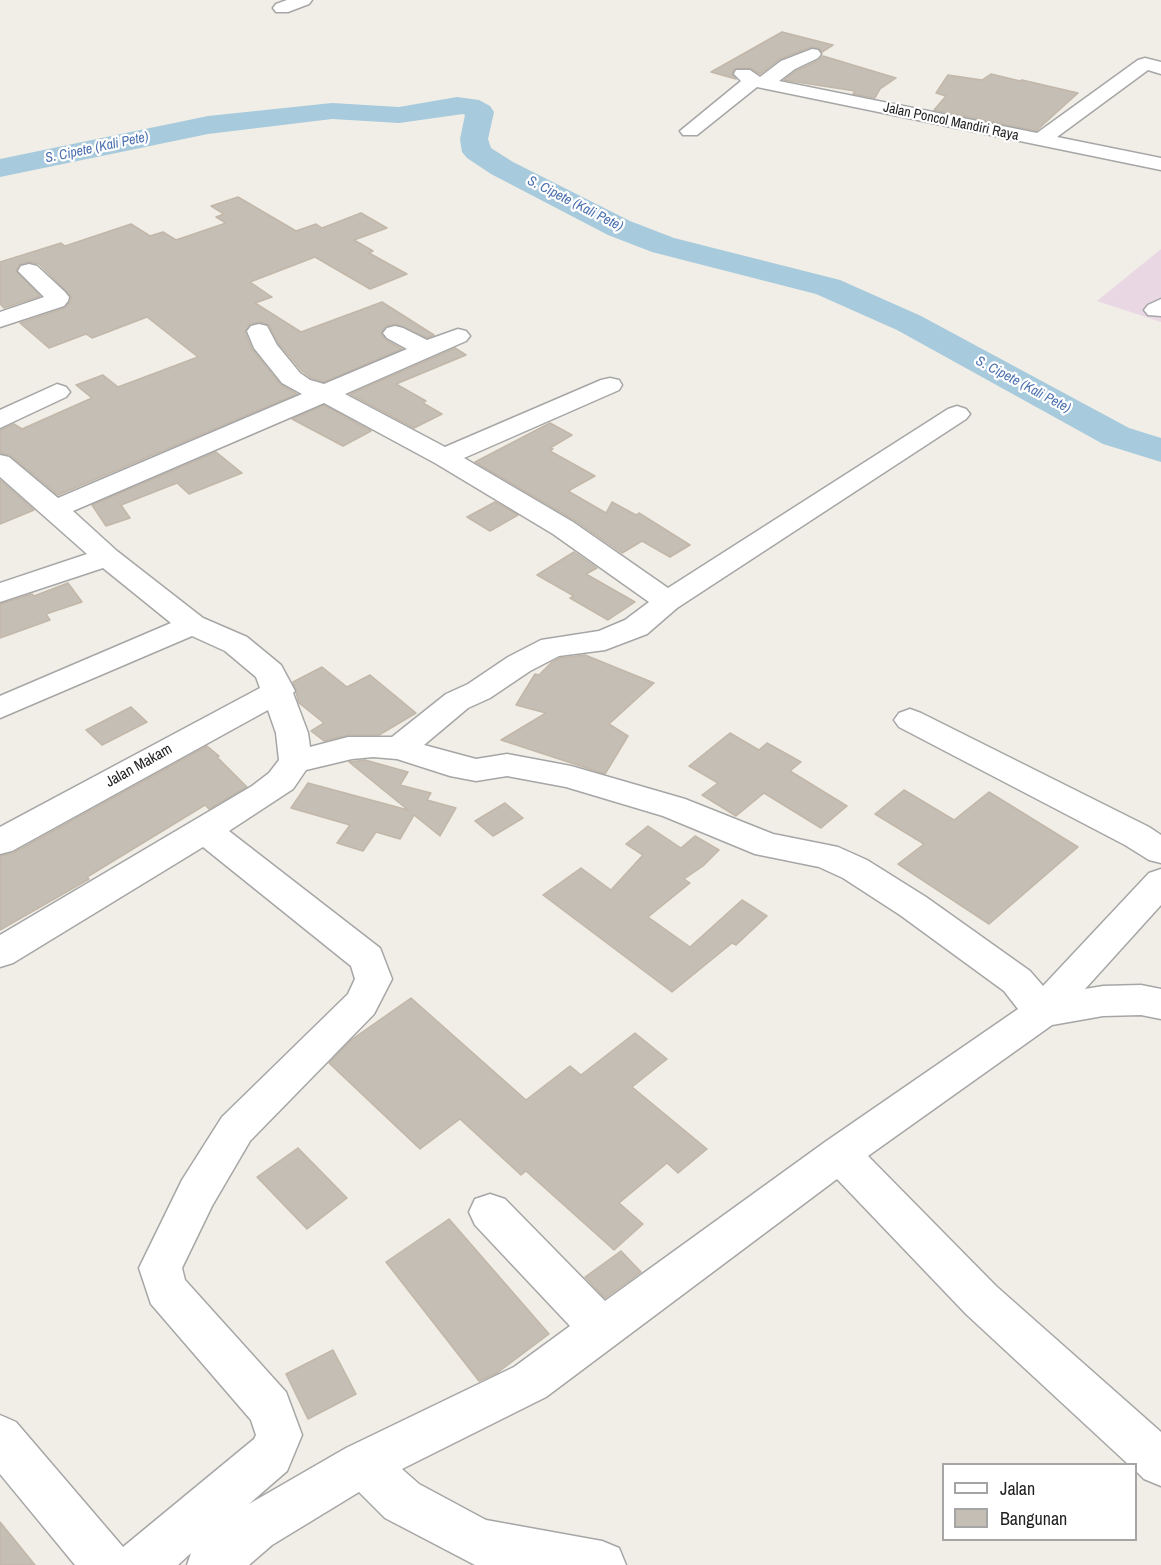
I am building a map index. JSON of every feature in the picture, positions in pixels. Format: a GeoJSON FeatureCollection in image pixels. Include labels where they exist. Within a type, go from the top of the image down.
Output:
{"type":"FeatureCollection","features":[{"type":"Feature","properties":{"kind":"street"},"geometry":{"type":"LineString","coordinates":[[282,8],[303,0]]}},
{"type":"Feature","properties":{"kind":"street"},"geometry":{"type":"LineString","coordinates":[[690,131],[753,79],[788,65],[810,45]]}},
{"type":"Feature","properties":{"kind":"street"},"geometry":{"type":"LineString","coordinates":[[1040,140],[1153,66],[1161,51]]}},
{"type":"Feature","properties":{"kind":"street","name":"Jalan Poncol Mandiri Raya"},"geometry":{"type":"LineString","coordinates":[[753,79],[1161,164]]}},
{"type":"Feature","properties":{"kind":"street"},"geometry":{"type":"LineString","coordinates":[[0,320],[56,301],[57,297],[29,271]]}},
{"type":"Feature","properties":{"kind":"street"},"geometry":{"type":"LineString","coordinates":[[259,331],[266,348],[277,358],[291,378],[301,385],[326,393],[444,457],[563,528],[668,602]]}},
{"type":"Feature","properties":{"kind":"street"},"geometry":{"type":"LineString","coordinates":[[395,333],[427,350]]}},
{"type":"Feature","properties":{"kind":"street"},"geometry":{"type":"LineString","coordinates":[[56,508],[458,336]]}},
{"type":"Feature","properties":{"kind":"street"},"geometry":{"type":"LineString","coordinates":[[444,457],[610,386]]}},
{"type":"Feature","properties":{"kind":"street"},"geometry":{"type":"LineString","coordinates":[[0,420],[57,392]]}},
{"type":"Feature","properties":{"kind":"street"},"geometry":{"type":"LineString","coordinates":[[399,748],[457,701],[479,691],[519,663],[552,647],[605,640],[644,621],[668,602],[957,414]]}},
{"type":"Feature","properties":{"kind":"street"},"geometry":{"type":"LineString","coordinates":[[0,463],[56,508],[107,557],[192,626],[236,644],[270,672],[279,691],[292,733],[295,761],[281,781],[264,794],[0,953]]}},
{"type":"Feature","properties":{"kind":"street"},"geometry":{"type":"LineString","coordinates":[[0,593],[107,557]]}},
{"type":"Feature","properties":{"kind":"street"},"geometry":{"type":"LineString","coordinates":[[0,708],[192,626]]}},
{"type":"Feature","properties":{"kind":"street","name":"Jalan Makam"},"geometry":{"type":"LineString","coordinates":[[0,842],[279,691]]}},
{"type":"Feature","properties":{"kind":"street"},"geometry":{"type":"LineString","coordinates":[[910,720],[1137,836],[1161,851]]}},
{"type":"Feature","properties":{"kind":"street"},"geometry":{"type":"LineString","coordinates":[[295,761],[328,755],[348,748],[373,746],[399,748],[450,765],[476,770],[507,765],[571,777],[605,789],[673,807],[767,845],[826,856],[855,869],[932,920],[1017,981],[1042,1012]]}},
{"type":"Feature","properties":{"kind":"street"},"geometry":{"type":"LineString","coordinates":[[140,1565],[271,1455],[279,1435],[270,1408],[166,1290],[160,1268],[197,1194],[236,1130],[361,1004],[374,979],[367,957],[204,829]]}},
{"type":"Feature","properties":{"kind":"street"},"geometry":{"type":"LineString","coordinates":[[211,1565],[255,1528],[306,1496],[363,1464],[530,1382],[839,1154],[1042,1012],[1161,882]]}},
{"type":"Feature","properties":{"kind":"street"},"geometry":{"type":"LineString","coordinates":[[1042,1012],[1103,1001],[1141,1000],[1161,1004]]}},
{"type":"Feature","properties":{"kind":"street"},"geometry":{"type":"LineString","coordinates":[[839,1154],[981,1300],[1161,1463]]}},
{"type":"Feature","properties":{"kind":"street"},"geometry":{"type":"LineString","coordinates":[[490,1212],[602,1329]]}},
{"type":"Feature","properties":{"kind":"street"},"geometry":{"type":"LineString","coordinates":[[0,1438],[106,1565]]}},
{"type":"Feature","properties":{"kind":"street"},"geometry":{"type":"LineString","coordinates":[[363,1464],[402,1501],[480,1543],[602,1565]]}},
{"type":"Feature","properties":{"kind":"street"},"geometry":{"type":"LineString","coordinates":[[232,1489],[255,1528]]}},
{"type":"Feature","properties":{"kind":"shaded area"},"geometry":{"type":"Polygon","coordinates":[[[1161,249],[1161,322],[1097,301],[1161,249]]]}},
{"type":"Feature","properties":{"kind":"building"},"geometry":{"type":"Polygon","coordinates":[[[782,32],[833,45],[822,52],[818,48],[811,47],[780,59],[760,74],[750,68],[734,69],[732,74],[736,79],[711,72],[782,32]]]}},
{"type":"Feature","properties":{"kind":"building"},"geometry":{"type":"Polygon","coordinates":[[[823,56],[896,78],[880,89],[875,98],[853,94],[855,91],[784,80],[823,56]]]}},
{"type":"Feature","properties":{"kind":"building"},"geometry":{"type":"Polygon","coordinates":[[[991,74],[1078,93],[1036,131],[934,110],[946,96],[936,93],[948,75],[982,80],[991,74]]]}},
{"type":"Feature","properties":{"kind":"building"},"geometry":{"type":"Polygon","coordinates":[[[238,197],[296,231],[316,224],[322,228],[361,213],[387,228],[354,240],[373,251],[369,253],[407,274],[370,289],[315,257],[250,282],[272,297],[255,303],[301,332],[382,302],[434,335],[427,338],[396,324],[386,326],[381,334],[386,340],[402,349],[324,382],[311,378],[302,371],[279,344],[269,325],[260,322],[250,324],[245,332],[252,349],[280,384],[297,394],[58,495],[10,455],[0,453],[0,430],[14,424],[22,429],[92,398],[76,385],[103,375],[118,387],[198,357],[147,317],[92,338],[86,334],[49,348],[20,323],[65,308],[71,296],[39,264],[28,262],[19,265],[16,271],[40,296],[4,308],[0,304],[0,262],[61,243],[65,246],[131,224],[150,236],[163,232],[176,240],[226,223],[216,217],[224,214],[211,206],[238,197]]]}},
{"type":"Feature","properties":{"kind":"building"},"geometry":{"type":"Polygon","coordinates":[[[455,348],[466,355],[396,384],[426,401],[423,403],[442,414],[414,428],[350,394],[455,348]]]}},
{"type":"Feature","properties":{"kind":"building"},"geometry":{"type":"Polygon","coordinates":[[[324,405],[371,431],[343,446],[292,419],[324,405]]]}},
{"type":"Feature","properties":{"kind":"building"},"geometry":{"type":"Polygon","coordinates":[[[550,423],[572,435],[550,448],[553,449],[550,451],[595,476],[568,491],[606,513],[612,502],[636,515],[639,513],[690,545],[670,557],[642,541],[622,553],[574,520],[475,462],[550,423]]]}},
{"type":"Feature","properties":{"kind":"building"},"geometry":{"type":"Polygon","coordinates":[[[216,452],[242,473],[189,494],[177,483],[121,505],[130,518],[106,526],[92,505],[216,452]]]}},
{"type":"Feature","properties":{"kind":"building"},"geometry":{"type":"Polygon","coordinates":[[[0,480],[34,510],[0,524],[0,480]]]}},
{"type":"Feature","properties":{"kind":"building"},"geometry":{"type":"Polygon","coordinates":[[[495,502],[518,515],[490,531],[467,517],[495,502]]]}},
{"type":"Feature","properties":{"kind":"building"},"geometry":{"type":"Polygon","coordinates":[[[574,552],[597,568],[586,574],[635,602],[608,620],[570,598],[574,596],[537,575],[574,552]]]}},
{"type":"Feature","properties":{"kind":"building"},"geometry":{"type":"Polygon","coordinates":[[[68,583],[82,602],[46,614],[50,620],[0,638],[0,604],[32,594],[34,596],[68,583]]]}},
{"type":"Feature","properties":{"kind":"building"},"geometry":{"type":"Polygon","coordinates":[[[585,655],[654,683],[609,724],[628,736],[605,774],[501,740],[546,713],[516,705],[535,674],[539,675],[560,658],[585,655]]]}},
{"type":"Feature","properties":{"kind":"building"},"geometry":{"type":"Polygon","coordinates":[[[322,667],[347,687],[370,675],[416,713],[379,735],[348,735],[324,741],[311,731],[324,723],[299,703],[293,682],[322,667]]]}},
{"type":"Feature","properties":{"kind":"building"},"geometry":{"type":"Polygon","coordinates":[[[131,707],[147,722],[102,745],[86,730],[131,707]]]}},
{"type":"Feature","properties":{"kind":"building"},"geometry":{"type":"Polygon","coordinates":[[[730,733],[759,750],[767,743],[801,762],[790,771],[847,806],[821,828],[764,793],[736,816],[702,795],[718,783],[689,766],[730,733]]]}},
{"type":"Feature","properties":{"kind":"building"},"geometry":{"type":"Polygon","coordinates":[[[207,746],[247,787],[209,809],[205,805],[87,877],[89,879],[0,930],[0,856],[13,853],[207,746]]]}},
{"type":"Feature","properties":{"kind":"building"},"geometry":{"type":"Polygon","coordinates":[[[365,760],[408,772],[400,785],[431,793],[427,800],[456,808],[440,836],[414,815],[400,839],[376,832],[363,851],[337,843],[350,825],[291,808],[308,783],[408,810],[349,762],[365,760]]]}},
{"type":"Feature","properties":{"kind":"building"},"geometry":{"type":"Polygon","coordinates":[[[904,790],[954,820],[989,792],[1078,847],[989,924],[898,864],[924,844],[875,814],[904,790]]]}},
{"type":"Feature","properties":{"kind":"building"},"geometry":{"type":"Polygon","coordinates":[[[505,803],[523,818],[493,836],[475,821],[505,803]]]}},
{"type":"Feature","properties":{"kind":"building"},"geometry":{"type":"Polygon","coordinates":[[[648,826],[681,848],[695,836],[719,850],[703,866],[684,879],[690,883],[648,917],[690,947],[742,900],[767,916],[736,945],[732,943],[672,992],[543,895],[581,868],[611,890],[643,855],[626,844],[648,826]]]}},
{"type":"Feature","properties":{"kind":"building"},"geometry":{"type":"Polygon","coordinates":[[[411,998],[526,1100],[570,1066],[581,1075],[635,1033],[667,1059],[632,1087],[707,1149],[678,1173],[667,1163],[619,1203],[643,1224],[614,1250],[526,1171],[521,1175],[460,1119],[420,1149],[329,1063],[351,1040],[411,998]]]}},
{"type":"Feature","properties":{"kind":"building"},"geometry":{"type":"Polygon","coordinates":[[[298,1148],[347,1198],[307,1229],[257,1177],[298,1148]]]}},
{"type":"Feature","properties":{"kind":"building"},"geometry":{"type":"Polygon","coordinates":[[[449,1219],[549,1334],[497,1373],[479,1381],[386,1262],[449,1219]]]}},
{"type":"Feature","properties":{"kind":"building"},"geometry":{"type":"Polygon","coordinates":[[[621,1251],[641,1272],[605,1298],[585,1277],[621,1251]]]}},
{"type":"Feature","properties":{"kind":"building"},"geometry":{"type":"Polygon","coordinates":[[[333,1350],[356,1394],[308,1419],[286,1374],[333,1350]]]}},
{"type":"Feature","properties":{"kind":"building"},"geometry":{"type":"Polygon","coordinates":[[[0,1522],[35,1565],[0,1565],[0,1522]]]}},
{"type":"Feature","properties":{"kind":"waterway","name":"S. Cipete (Kali Pete)"},"geometry":{"type":"LineString","coordinates":[[0,168],[208,125],[332,111],[399,115],[457,105],[469,106],[480,112],[474,139],[477,152],[502,168],[619,228],[663,245],[828,287],[909,323],[1116,436],[1161,451]]}}]}
